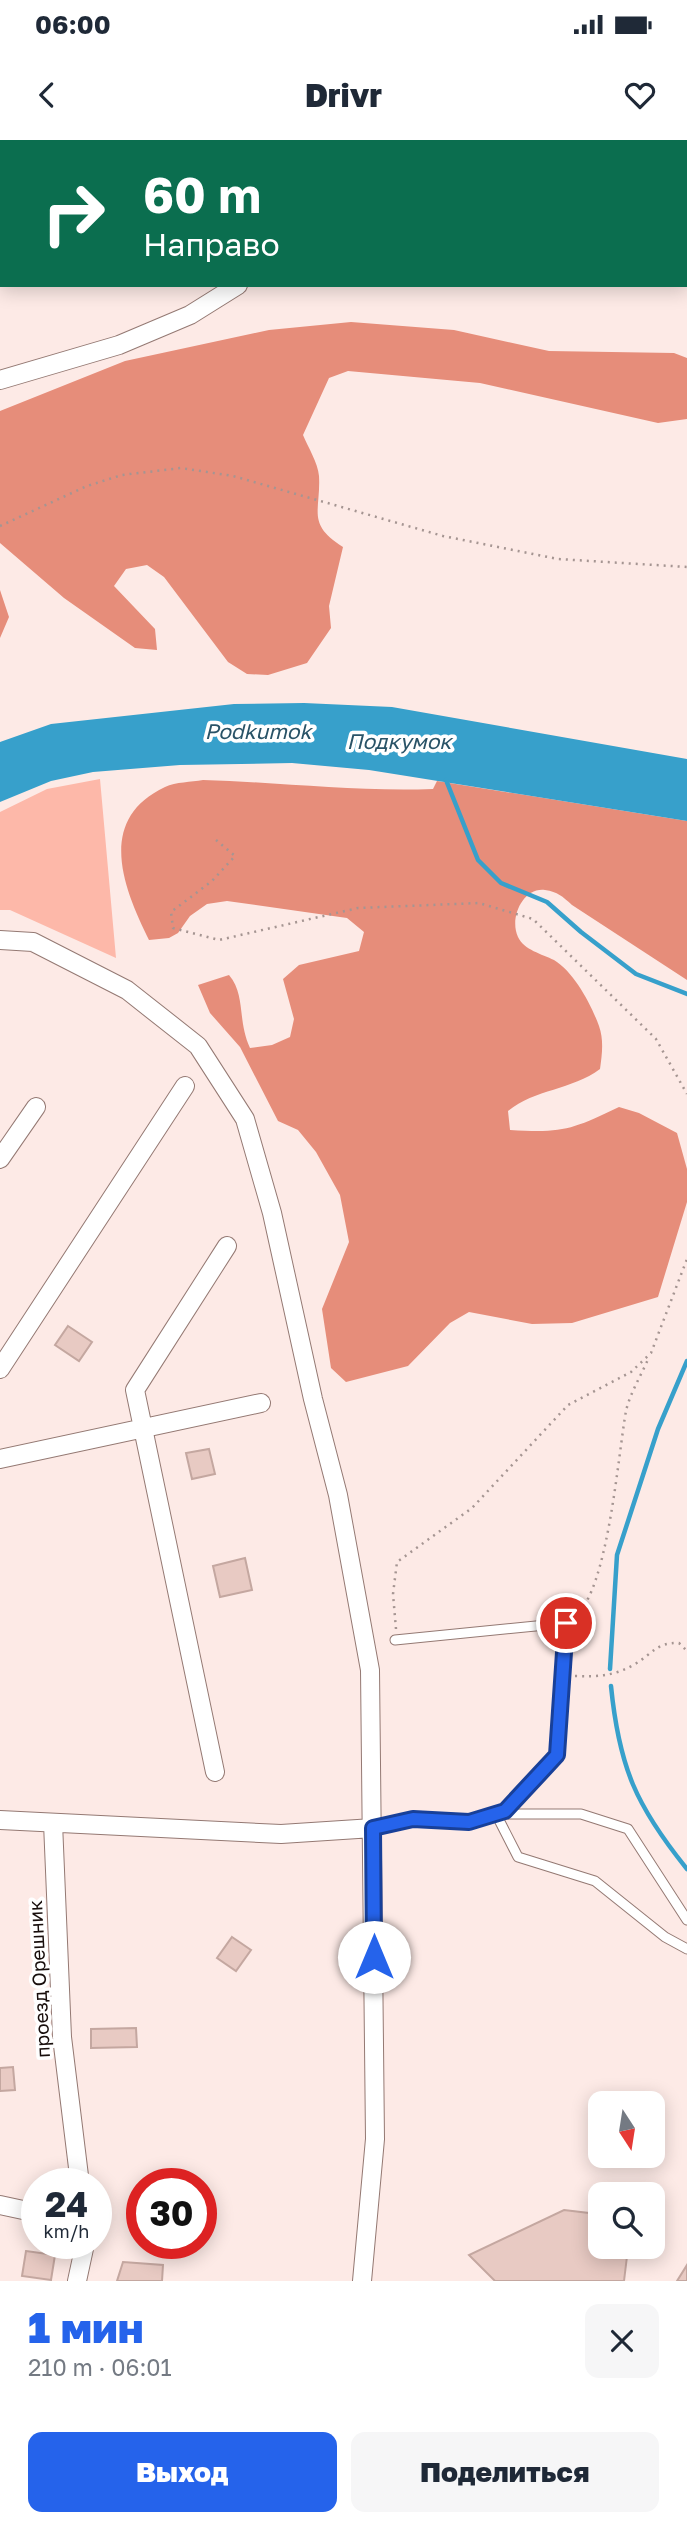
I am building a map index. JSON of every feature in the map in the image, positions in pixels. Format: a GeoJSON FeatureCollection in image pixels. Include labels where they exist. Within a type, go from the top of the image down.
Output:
{"type":"FeatureCollection","features":[{"type":"Feature","properties":{"kind":"street"},"geometry":{"type":"LineString","coordinates":[[0,380],[119,345],[190,315],[235,287]]}},
{"type":"Feature","properties":{"kind":"street"},"geometry":{"type":"LineString","coordinates":[[0,940],[33,942],[127,990],[198,1046],[245,1119],[272,1213],[313,1399],[338,1495],[370,1670],[375,2138],[362,2281]]}},
{"type":"Feature","properties":{"kind":"street"},"geometry":{"type":"LineString","coordinates":[[0,1369],[185,1086]]}},
{"type":"Feature","properties":{"kind":"street"},"geometry":{"type":"LineString","coordinates":[[0,1159],[36,1107]]}},
{"type":"Feature","properties":{"kind":"street"},"geometry":{"type":"LineString","coordinates":[[215,1772],[135,1390],[227,1245]]}},
{"type":"Feature","properties":{"kind":"street"},"geometry":{"type":"LineString","coordinates":[[0,1460],[261,1403]]}},
{"type":"Feature","properties":{"kind":"street"},"geometry":{"type":"LineString","coordinates":[[0,1820],[281,1834],[373,1828]]}},
{"type":"Feature","properties":{"kind":"street","name":"проезд Орешник"},"geometry":{"type":"LineString","coordinates":[[53,1824],[62,2037],[78,2168]]}},
{"type":"Feature","properties":{"kind":"street"},"geometry":{"type":"LineString","coordinates":[[0,2205],[21,2210]]}},
{"type":"Feature","properties":{"kind":"street"},"geometry":{"type":"LineString","coordinates":[[77,2281],[82,2259]]}},
{"type":"Feature","properties":{"kind":"lane"},"geometry":{"type":"LineString","coordinates":[[373,1828],[413,1819],[469,1822],[505,1811],[557,1755],[565,1676],[566,1623],[395,1640]]}},
{"type":"Feature","properties":{"kind":"lane"},"geometry":{"type":"LineString","coordinates":[[496,1814],[581,1814],[628,1829],[687,1920]]}},
{"type":"Feature","properties":{"kind":"lane"},"geometry":{"type":"LineString","coordinates":[[496,1814],[518,1857],[595,1881],[665,1937],[687,1949]]}},
{"type":"Feature","properties":{"kind":"path"},"geometry":{"type":"LineString","coordinates":[[0,526],[87,486],[122,475],[181,468],[233,476],[443,536],[558,559],[687,567]]}},
{"type":"Feature","properties":{"kind":"path"},"geometry":{"type":"LineString","coordinates":[[216,840],[235,856],[212,881],[171,912],[173,928],[219,940],[358,908],[479,903],[533,919],[656,1039],[687,1094]]}},
{"type":"Feature","properties":{"kind":"path"},"geometry":{"type":"LineString","coordinates":[[566,1623],[589,1600],[613,1511],[627,1409],[687,1259]]}},
{"type":"Feature","properties":{"kind":"path"},"geometry":{"type":"LineString","coordinates":[[395,1640],[393,1594],[397,1562],[472,1508],[568,1405],[631,1372],[651,1353]]}},
{"type":"Feature","properties":{"kind":"path"},"geometry":{"type":"LineString","coordinates":[[565,1676],[603,1677],[621,1671],[667,1642],[679,1643],[687,1651]]}},
{"type":"Feature","properties":{"kind":"shaded area"},"geometry":{"type":"Polygon","coordinates":[[[351,322],[454,330],[549,351],[674,353],[687,358],[687,419],[658,423],[480,383],[348,371],[329,378],[303,435],[318,471],[320,524],[331,539],[343,547],[329,606],[331,628],[307,663],[268,675],[247,674],[228,662],[164,577],[147,565],[126,569],[114,586],[155,629],[157,650],[135,648],[64,598],[0,543],[0,411],[125,361],[269,330],[351,322]]]}},
{"type":"Feature","properties":{"kind":"shaded area"},"geometry":{"type":"Polygon","coordinates":[[[0,590],[9,617],[0,638],[0,590]]]}},
{"type":"Feature","properties":{"kind":"shaded area"},"geometry":{"type":"Polygon","coordinates":[[[100,779],[116,958],[10,910],[0,910],[0,812],[47,789],[100,779]]]}},
{"type":"Feature","properties":{"kind":"shaded area"},"geometry":{"type":"Polygon","coordinates":[[[203,780],[404,790],[433,789],[437,781],[687,821],[687,980],[553,892],[537,890],[530,893],[520,905],[515,921],[518,937],[524,945],[554,960],[575,980],[596,1017],[601,1031],[602,1048],[600,1069],[578,1081],[530,1098],[508,1111],[510,1130],[543,1131],[566,1128],[619,1107],[639,1113],[677,1133],[687,1169],[687,1202],[658,1297],[572,1323],[532,1324],[469,1312],[450,1323],[408,1366],[346,1382],[331,1368],[322,1309],[349,1242],[340,1195],[316,1152],[298,1130],[278,1121],[240,1047],[210,1013],[198,985],[229,975],[238,991],[250,1048],[272,1045],[290,1037],[294,1019],[283,979],[299,965],[359,951],[364,932],[347,918],[227,901],[207,904],[190,916],[178,933],[169,938],[149,940],[131,899],[121,857],[123,836],[129,818],[143,801],[165,787],[203,780]]]}},
{"type":"Feature","properties":{"kind":"water","name":"Подкумок"},"geometry":{"type":"Polygon","coordinates":[[[304,703],[392,707],[687,759],[687,821],[369,770],[292,763],[180,765],[93,772],[51,781],[0,802],[0,742],[51,724],[234,704],[304,703]]]}},
{"type":"Feature","properties":{"kind":"building"},"geometry":{"type":"Polygon","coordinates":[[[68,1326],[92,1342],[79,1361],[55,1345],[68,1326]]]}},
{"type":"Feature","properties":{"kind":"building"},"geometry":{"type":"Polygon","coordinates":[[[209,1449],[215,1474],[192,1479],[186,1453],[209,1449]]]}},
{"type":"Feature","properties":{"kind":"building"},"geometry":{"type":"Polygon","coordinates":[[[245,1558],[252,1590],[220,1597],[213,1566],[245,1558]]]}},
{"type":"Feature","properties":{"kind":"building"},"geometry":{"type":"Polygon","coordinates":[[[232,1937],[251,1950],[236,1971],[217,1958],[232,1937]]]}},
{"type":"Feature","properties":{"kind":"building"},"geometry":{"type":"Polygon","coordinates":[[[136,2028],[137,2047],[91,2048],[91,2029],[136,2028]]]}},
{"type":"Feature","properties":{"kind":"building"},"geometry":{"type":"Polygon","coordinates":[[[13,2067],[15,2090],[0,2091],[0,2068],[13,2067]]]}},
{"type":"Feature","properties":{"kind":"building"},"geometry":{"type":"Polygon","coordinates":[[[564,2210],[588,2213],[588,2259],[627,2259],[624,2281],[495,2281],[469,2255],[564,2210]]]}},
{"type":"Feature","properties":{"kind":"building"},"geometry":{"type":"Polygon","coordinates":[[[25,2259],[54,2259],[51,2280],[22,2276],[25,2259]]]}},
{"type":"Feature","properties":{"kind":"building"},"geometry":{"type":"Polygon","coordinates":[[[123,2262],[163,2265],[162,2281],[117,2281],[123,2262]]]}},
{"type":"Feature","properties":{"kind":"building"},"geometry":{"type":"Polygon","coordinates":[[[687,2265],[687,2281],[677,2281],[687,2265]]]}},
{"type":"Feature","properties":{"kind":"waterway"},"geometry":{"type":"LineString","coordinates":[[446,780],[478,860],[501,883],[547,902],[636,974],[687,994]]}},
{"type":"Feature","properties":{"kind":"waterway"},"geometry":{"type":"LineString","coordinates":[[610,1669],[617,1555],[658,1429],[687,1361]]}},
{"type":"Feature","properties":{"kind":"waterway"},"geometry":{"type":"LineString","coordinates":[[611,1686],[619,1740],[633,1784],[655,1825],[687,1869]]}},
{"type":"Feature","properties":{"kind":"route"},"geometry":{"type":"LineString","coordinates":[[374,1957],[373,1828],[413,1819],[469,1822],[505,1811],[557,1755],[565,1676],[566,1623]]}},
{"type":"Feature","properties":{"kind":"water label","name":"Podkumok"},"geometry":{"type":"Point","coordinates":[258,732]}}]}
